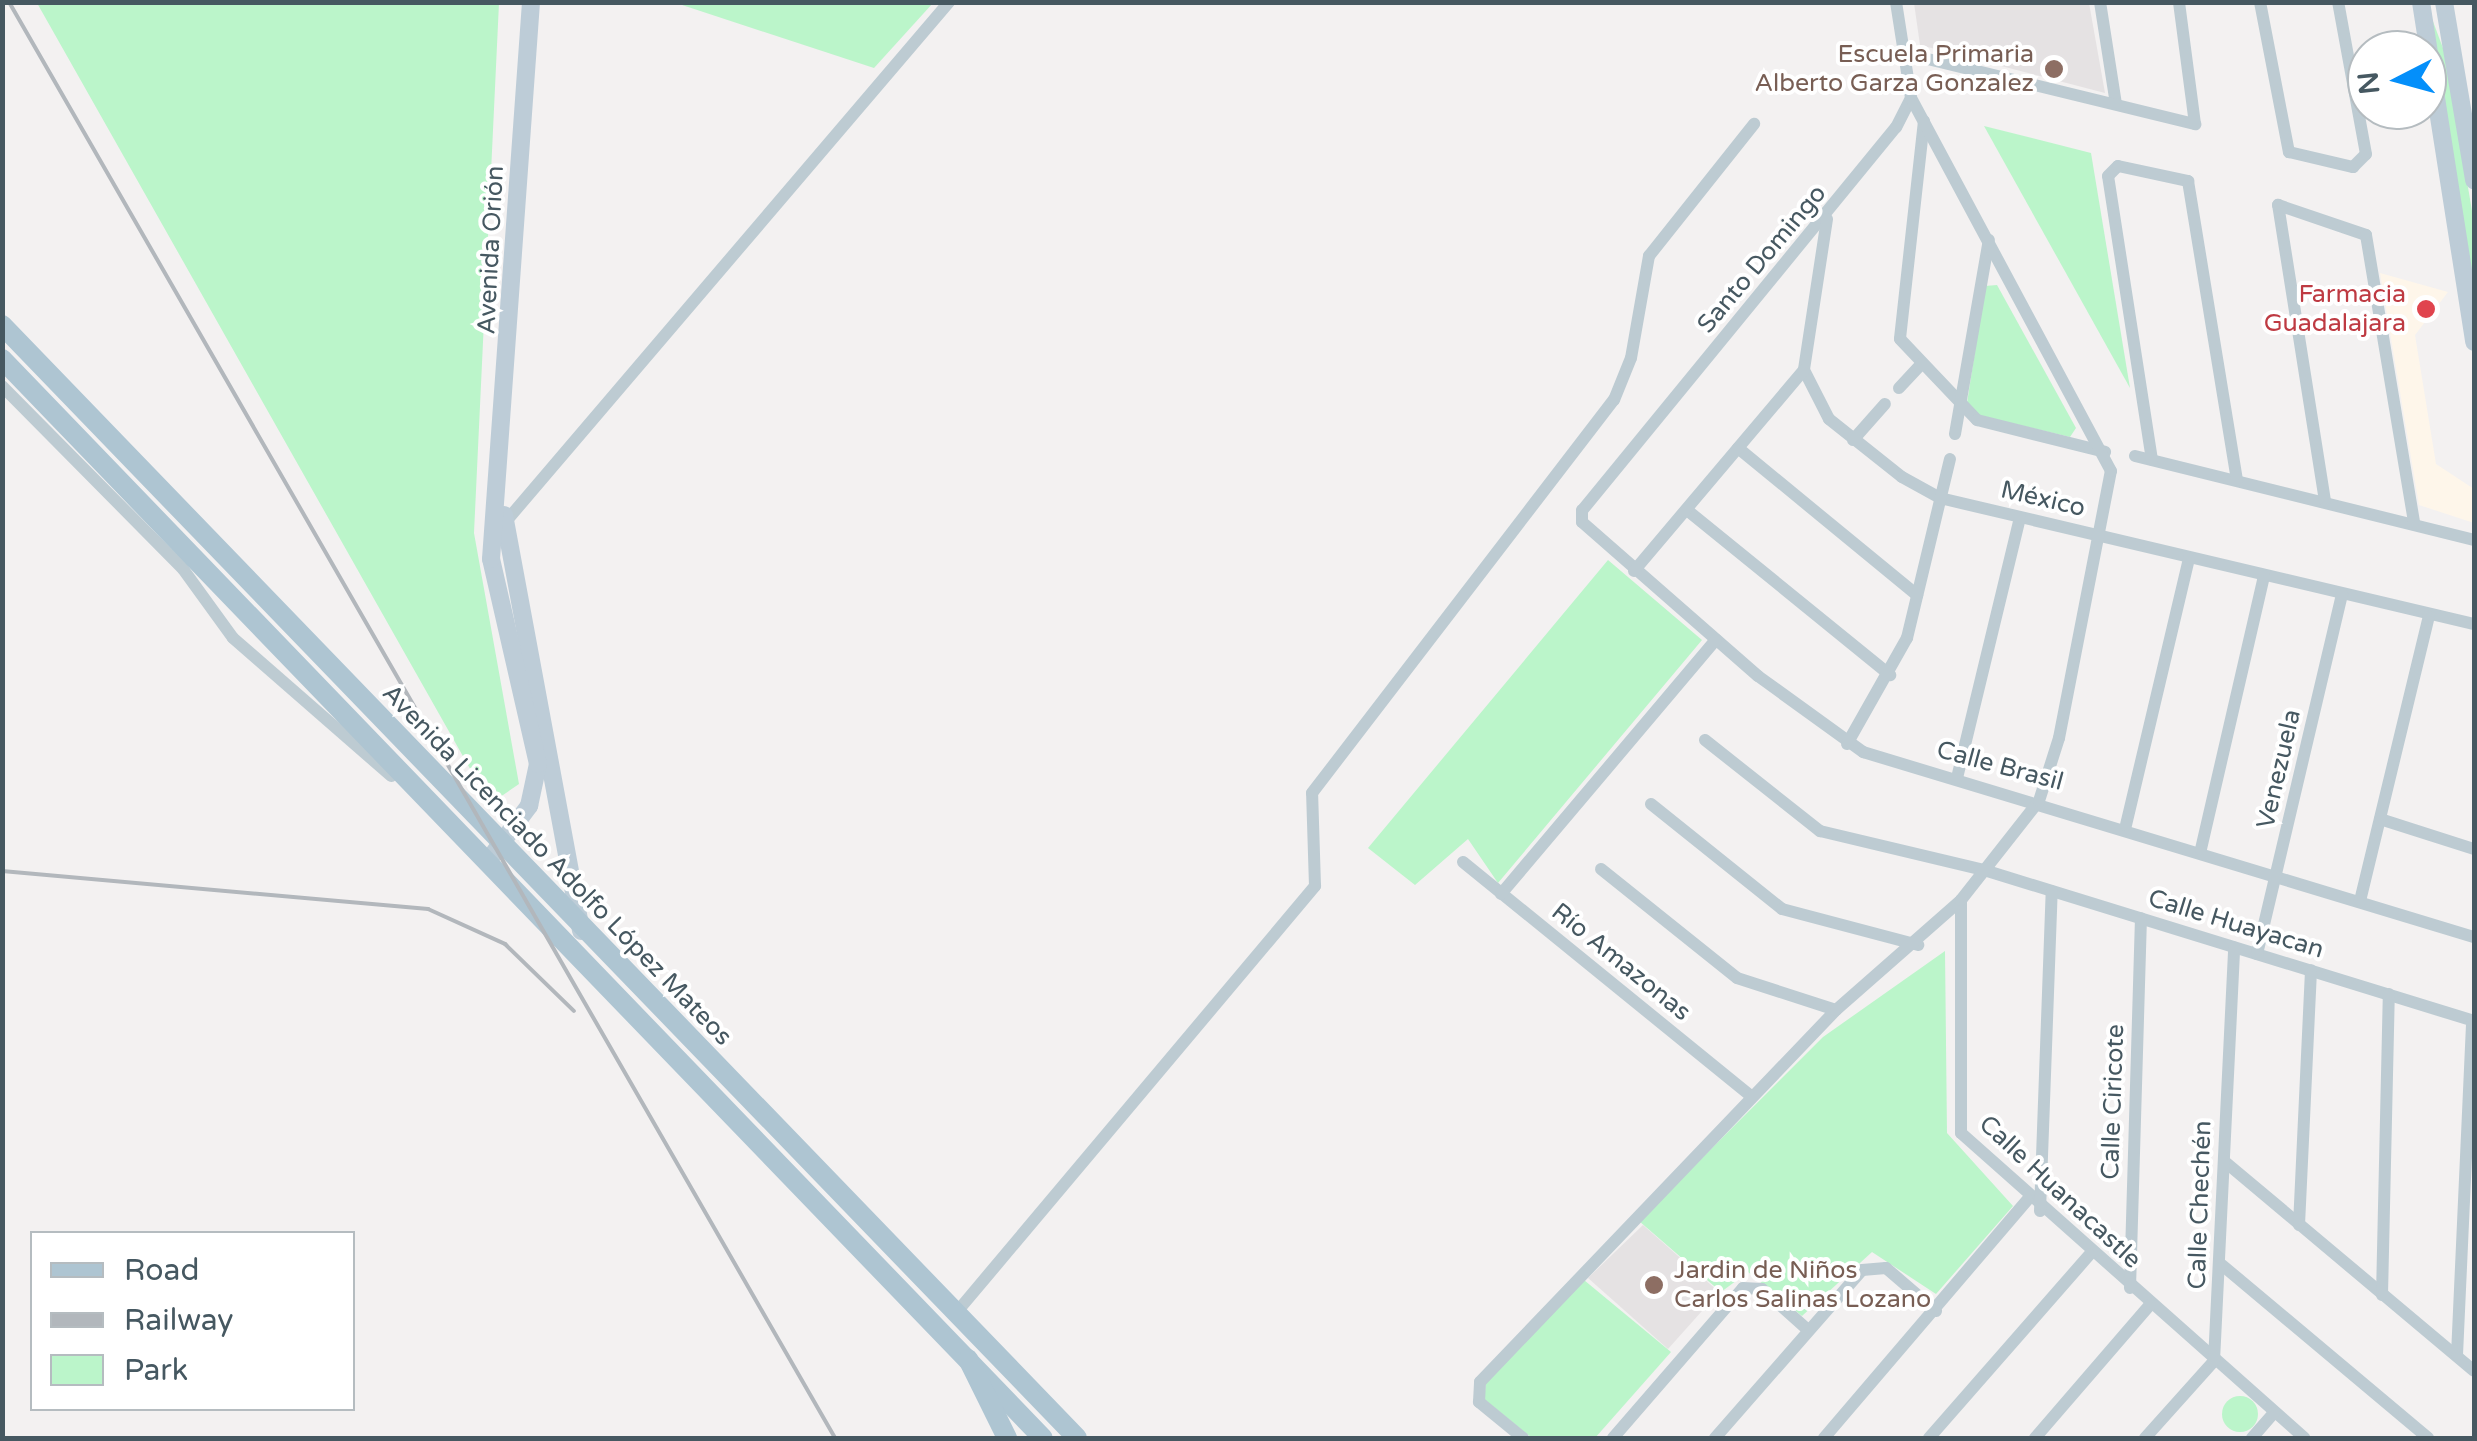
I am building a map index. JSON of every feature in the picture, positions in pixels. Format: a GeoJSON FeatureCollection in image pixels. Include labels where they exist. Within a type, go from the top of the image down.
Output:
{"type":"FeatureCollection","features":[{"type":"Feature","properties":{"kind":"main road","name":"Avenida Licenciado Adolfo López Mateos"},"geometry":{"type":"LineString","coordinates":[[2,325],[1077,1438]]}},
{"type":"Feature","properties":{"kind":"main road","name":"Avenida Licenciado Adolfo López Mateos"},"geometry":{"type":"LineString","coordinates":[[2,359],[966,1352],[1043,1438]]}},
{"type":"Feature","properties":{"kind":"main road"},"geometry":{"type":"LineString","coordinates":[[966,1352],[1007,1438]]}},
{"type":"Feature","properties":{"kind":"street","name":"Avenida Orión"},"geometry":{"type":"LineString","coordinates":[[530,2],[502,500],[492,569],[545,764],[582,927]]}},
{"type":"Feature","properties":{"kind":"street"},"geometry":{"type":"LineString","coordinates":[[499,529],[949,2]]}},
{"type":"Feature","properties":{"kind":"street"},"geometry":{"type":"LineString","coordinates":[[1523,1438],[1483,1406],[1480,1382],[1836,1010],[1918,944],[1961,900],[2040,800],[2112,484],[2105,452],[1911,98],[1896,2]]}},
{"type":"Feature","properties":{"kind":"street"},"geometry":{"type":"LineString","coordinates":[[2100,2],[2116,104]]}},
{"type":"Feature","properties":{"kind":"street"},"geometry":{"type":"LineString","coordinates":[[1903,53],[2199,123],[2180,2]]}},
{"type":"Feature","properties":{"kind":"street"},"geometry":{"type":"LineString","coordinates":[[2260,2],[2289,152],[2360,166],[2365,145],[2338,2]]}},
{"type":"Feature","properties":{"kind":"street"},"geometry":{"type":"LineString","coordinates":[[2422,2],[2474,342]]}},
{"type":"Feature","properties":{"kind":"street"},"geometry":{"type":"LineString","coordinates":[[2444,2],[2474,180]]}},
{"type":"Feature","properties":{"kind":"street","name":"Santo Domingo"},"geometry":{"type":"LineString","coordinates":[[1580,518],[1828,216],[1911,98]]}},
{"type":"Feature","properties":{"kind":"street"},"geometry":{"type":"LineString","coordinates":[[1924,121],[1895,320],[1922,364],[1961,409],[2005,430],[2105,452]]}},
{"type":"Feature","properties":{"kind":"street"},"geometry":{"type":"LineString","coordinates":[[956,1313],[1316,886],[1312,792],[1614,400],[1631,358],[1648,256],[1754,124]]}},
{"type":"Feature","properties":{"kind":"street"},"geometry":{"type":"LineString","coordinates":[[2152,460],[2110,168],[2188,180],[2237,480]]}},
{"type":"Feature","properties":{"kind":"street"},"geometry":{"type":"LineString","coordinates":[[2325,501],[2278,204],[2364,230],[2414,522]]}},
{"type":"Feature","properties":{"kind":"street"},"geometry":{"type":"LineString","coordinates":[[1634,571],[1804,370],[1828,216]]}},
{"type":"Feature","properties":{"kind":"street"},"geometry":{"type":"LineString","coordinates":[[1955,434],[1990,240]]}},
{"type":"Feature","properties":{"kind":"street"},"geometry":{"type":"LineString","coordinates":[[1899,388],[1922,364]]}},
{"type":"Feature","properties":{"kind":"street","name":"México"},"geometry":{"type":"LineString","coordinates":[[1804,370],[1822,411],[1852,440],[1940,498],[2474,624]]}},
{"type":"Feature","properties":{"kind":"street"},"geometry":{"type":"LineString","coordinates":[[2,386],[288,687],[434,806],[464,804]]}},
{"type":"Feature","properties":{"kind":"street"},"geometry":{"type":"LineString","coordinates":[[1852,440],[1885,404]]}},
{"type":"Feature","properties":{"kind":"street"},"geometry":{"type":"LineString","coordinates":[[1738,448],[1918,596]]}},
{"type":"Feature","properties":{"kind":"street"},"geometry":{"type":"LineString","coordinates":[[2135,456],[2472,537]]}},
{"type":"Feature","properties":{"kind":"street"},"geometry":{"type":"LineString","coordinates":[[1847,744],[1890,675],[1918,596],[1950,458]]}},
{"type":"Feature","properties":{"kind":"street"},"geometry":{"type":"LineString","coordinates":[[1687,510],[1890,675]]}},
{"type":"Feature","properties":{"kind":"street"},"geometry":{"type":"LineString","coordinates":[[1956,778],[2020,517]]}},
{"type":"Feature","properties":{"kind":"street","name":"Calle Brasil"},"geometry":{"type":"LineString","coordinates":[[1580,518],[1634,571],[1847,744],[2126,824],[2474,937]]}},
{"type":"Feature","properties":{"kind":"street"},"geometry":{"type":"LineString","coordinates":[[2126,824],[2189,558]]}},
{"type":"Feature","properties":{"kind":"street"},"geometry":{"type":"LineString","coordinates":[[2201,849],[2264,576]]}},
{"type":"Feature","properties":{"kind":"street","name":"Venezuela"},"geometry":{"type":"LineString","coordinates":[[2257,954],[2342,594]]}},
{"type":"Feature","properties":{"kind":"street"},"geometry":{"type":"LineString","coordinates":[[2360,901],[2430,616]]}},
{"type":"Feature","properties":{"kind":"street"},"geometry":{"type":"LineString","coordinates":[[1500,894],[1716,640]]}},
{"type":"Feature","properties":{"kind":"street","name":"Calle Huayacan"},"geometry":{"type":"LineString","coordinates":[[1706,740],[1820,831],[1984,870],[2473,1020]]}},
{"type":"Feature","properties":{"kind":"street","name":"Avenida Orión"},"geometry":{"type":"LineString","coordinates":[[488,861],[529,806],[545,764]]}},
{"type":"Feature","properties":{"kind":"street"},"geometry":{"type":"LineString","coordinates":[[1652,804],[1782,908],[1918,944]]}},
{"type":"Feature","properties":{"kind":"street"},"geometry":{"type":"LineString","coordinates":[[2380,819],[2474,849]]}},
{"type":"Feature","properties":{"kind":"street","name":"Río Amazonas"},"geometry":{"type":"LineString","coordinates":[[1463,862],[1752,1097]]}},
{"type":"Feature","properties":{"kind":"street"},"geometry":{"type":"LineString","coordinates":[[1601,869],[1737,978],[1836,1010]]}},
{"type":"Feature","properties":{"kind":"street"},"geometry":{"type":"LineString","coordinates":[[2040,1212],[2052,891]]}},
{"type":"Feature","properties":{"kind":"street","name":"Calle Huanacastle"},"geometry":{"type":"LineString","coordinates":[[1961,900],[1958,1127],[2040,1212],[2304,1438]]}},
{"type":"Feature","properties":{"kind":"street","name":"Calle Ciricote"},"geometry":{"type":"LineString","coordinates":[[2130,1288],[2141,918]]}},
{"type":"Feature","properties":{"kind":"street"},"geometry":{"type":"LineString","coordinates":[[574,948],[582,927]]}},
{"type":"Feature","properties":{"kind":"street","name":"Calle Chechén"},"geometry":{"type":"LineString","coordinates":[[2214,1361],[2222,1265],[2234,946]]}},
{"type":"Feature","properties":{"kind":"street"},"geometry":{"type":"LineString","coordinates":[[2299,1225],[2311,970]]}},
{"type":"Feature","properties":{"kind":"street"},"geometry":{"type":"LineString","coordinates":[[2382,1295],[2388,994]]}},
{"type":"Feature","properties":{"kind":"street"},"geometry":{"type":"LineString","coordinates":[[2458,1355],[2473,1020]]}},
{"type":"Feature","properties":{"kind":"street"},"geometry":{"type":"LineString","coordinates":[[2224,1161],[2474,1371]]}},
{"type":"Feature","properties":{"kind":"street"},"geometry":{"type":"LineString","coordinates":[[1824,1438],[1936,1312],[2028,1200]]}},
{"type":"Feature","properties":{"kind":"street"},"geometry":{"type":"LineString","coordinates":[[1929,1438],[2090,1254]]}},
{"type":"Feature","properties":{"kind":"street"},"geometry":{"type":"LineString","coordinates":[[2222,1265],[2428,1438]]}},
{"type":"Feature","properties":{"kind":"street"},"geometry":{"type":"LineString","coordinates":[[1715,1438],[1808,1330],[1873,1266],[1936,1312]]}},
{"type":"Feature","properties":{"kind":"street"},"geometry":{"type":"LineString","coordinates":[[1613,1438],[1744,1288],[1762,1289],[1808,1330]]}},
{"type":"Feature","properties":{"kind":"street"},"geometry":{"type":"LineString","coordinates":[[2035,1438],[2150,1305]]}},
{"type":"Feature","properties":{"kind":"street"},"geometry":{"type":"LineString","coordinates":[[2145,1438],[2214,1361]]}},
{"type":"Feature","properties":{"kind":"street"},"geometry":{"type":"LineString","coordinates":[[2252,1438],[2274,1414]]}},
{"type":"Feature","properties":{"kind":"shaded area","name":"Escuela Primaria Alberto Garza Gonzalez"},"geometry":{"type":"Polygon","coordinates":[[[1914,3],[2089,3],[2105,93],[1920,45],[1914,3]]]}},
{"type":"Feature","properties":{"kind":"shaded area"},"geometry":{"type":"Polygon","coordinates":[[[2380,273],[2448,292],[2415,335],[2436,464],[2474,489],[2474,523],[2419,505],[2380,273]]]}},
{"type":"Feature","properties":{"kind":"shaded area","name":"Jardin de Niños Carlos Salinas Lozano"},"geometry":{"type":"Polygon","coordinates":[[[1643,1225],[1719,1292],[1668,1349],[1588,1278],[1643,1225]]]}},
{"type":"Feature","properties":{"kind":"green space"},"geometry":{"type":"Polygon","coordinates":[[[37,3],[499,3],[474,533],[519,784],[490,804],[37,3]]]}},
{"type":"Feature","properties":{"kind":"green space"},"geometry":{"type":"Polygon","coordinates":[[[676,3],[933,3],[874,68],[676,3]]]}},
{"type":"Feature","properties":{"kind":"green space"},"geometry":{"type":"Polygon","coordinates":[[[2426,3],[2436,30],[2430,30],[2426,3]]]}},
{"type":"Feature","properties":{"kind":"green space"},"geometry":{"type":"Polygon","coordinates":[[[2447,62],[2474,223],[2474,295],[2447,130],[2447,62]]]}},
{"type":"Feature","properties":{"kind":"green space"},"geometry":{"type":"Polygon","coordinates":[[[1984,126],[2091,153],[2130,388],[1984,126]]]}},
{"type":"Feature","properties":{"kind":"green space"},"geometry":{"type":"Polygon","coordinates":[[[1997,285],[2076,428],[2070,437],[1974,414],[1967,403],[1985,286],[1997,285]]]}},
{"type":"Feature","properties":{"kind":"green space"},"geometry":{"type":"Polygon","coordinates":[[[1608,560],[1702,640],[1498,883],[1468,839],[1415,885],[1368,848],[1608,560]]]}},
{"type":"Feature","properties":{"kind":"green space"},"geometry":{"type":"Polygon","coordinates":[[[1945,951],[1947,1133],[2013,1206],[1936,1294],[1872,1252],[1802,1316],[1748,1272],[1721,1292],[1639,1221],[1823,1037],[1945,951]]]}},
{"type":"Feature","properties":{"kind":"green space"},"geometry":{"type":"Polygon","coordinates":[[[1584,1280],[1671,1352],[1595,1438],[1532,1438],[1484,1399],[1486,1383],[1584,1280]]]}},
{"type":"Feature","properties":{"kind":"green space"},"geometry":{"type":"Polygon","coordinates":[[[2240,1396],[2253,1401],[2258,1414],[2253,1427],[2240,1432],[2227,1427],[2222,1414],[2227,1401],[2240,1396]]]}},
{"type":"Feature","properties":{"kind":"railway"},"geometry":{"type":"LineString","coordinates":[[9,2],[835,1438]]}},
{"type":"Feature","properties":{"kind":"railway"},"geometry":{"type":"LineString","coordinates":[[2,871],[428,909],[505,944],[574,1011]]}},
{"type":"Feature","properties":{"kind":"place","name":"Escuela Primaria Alberto Garza Gonzalez"},"geometry":{"type":"Point","coordinates":[2054,69]}},
{"type":"Feature","properties":{"kind":"place","name":"Farmacia Guadalajara"},"geometry":{"type":"Point","coordinates":[2426,309]}},
{"type":"Feature","properties":{"kind":"place","name":"Jardin de Niños Carlos Salinas Lozano"},"geometry":{"type":"Point","coordinates":[1654,1285]}}]}
